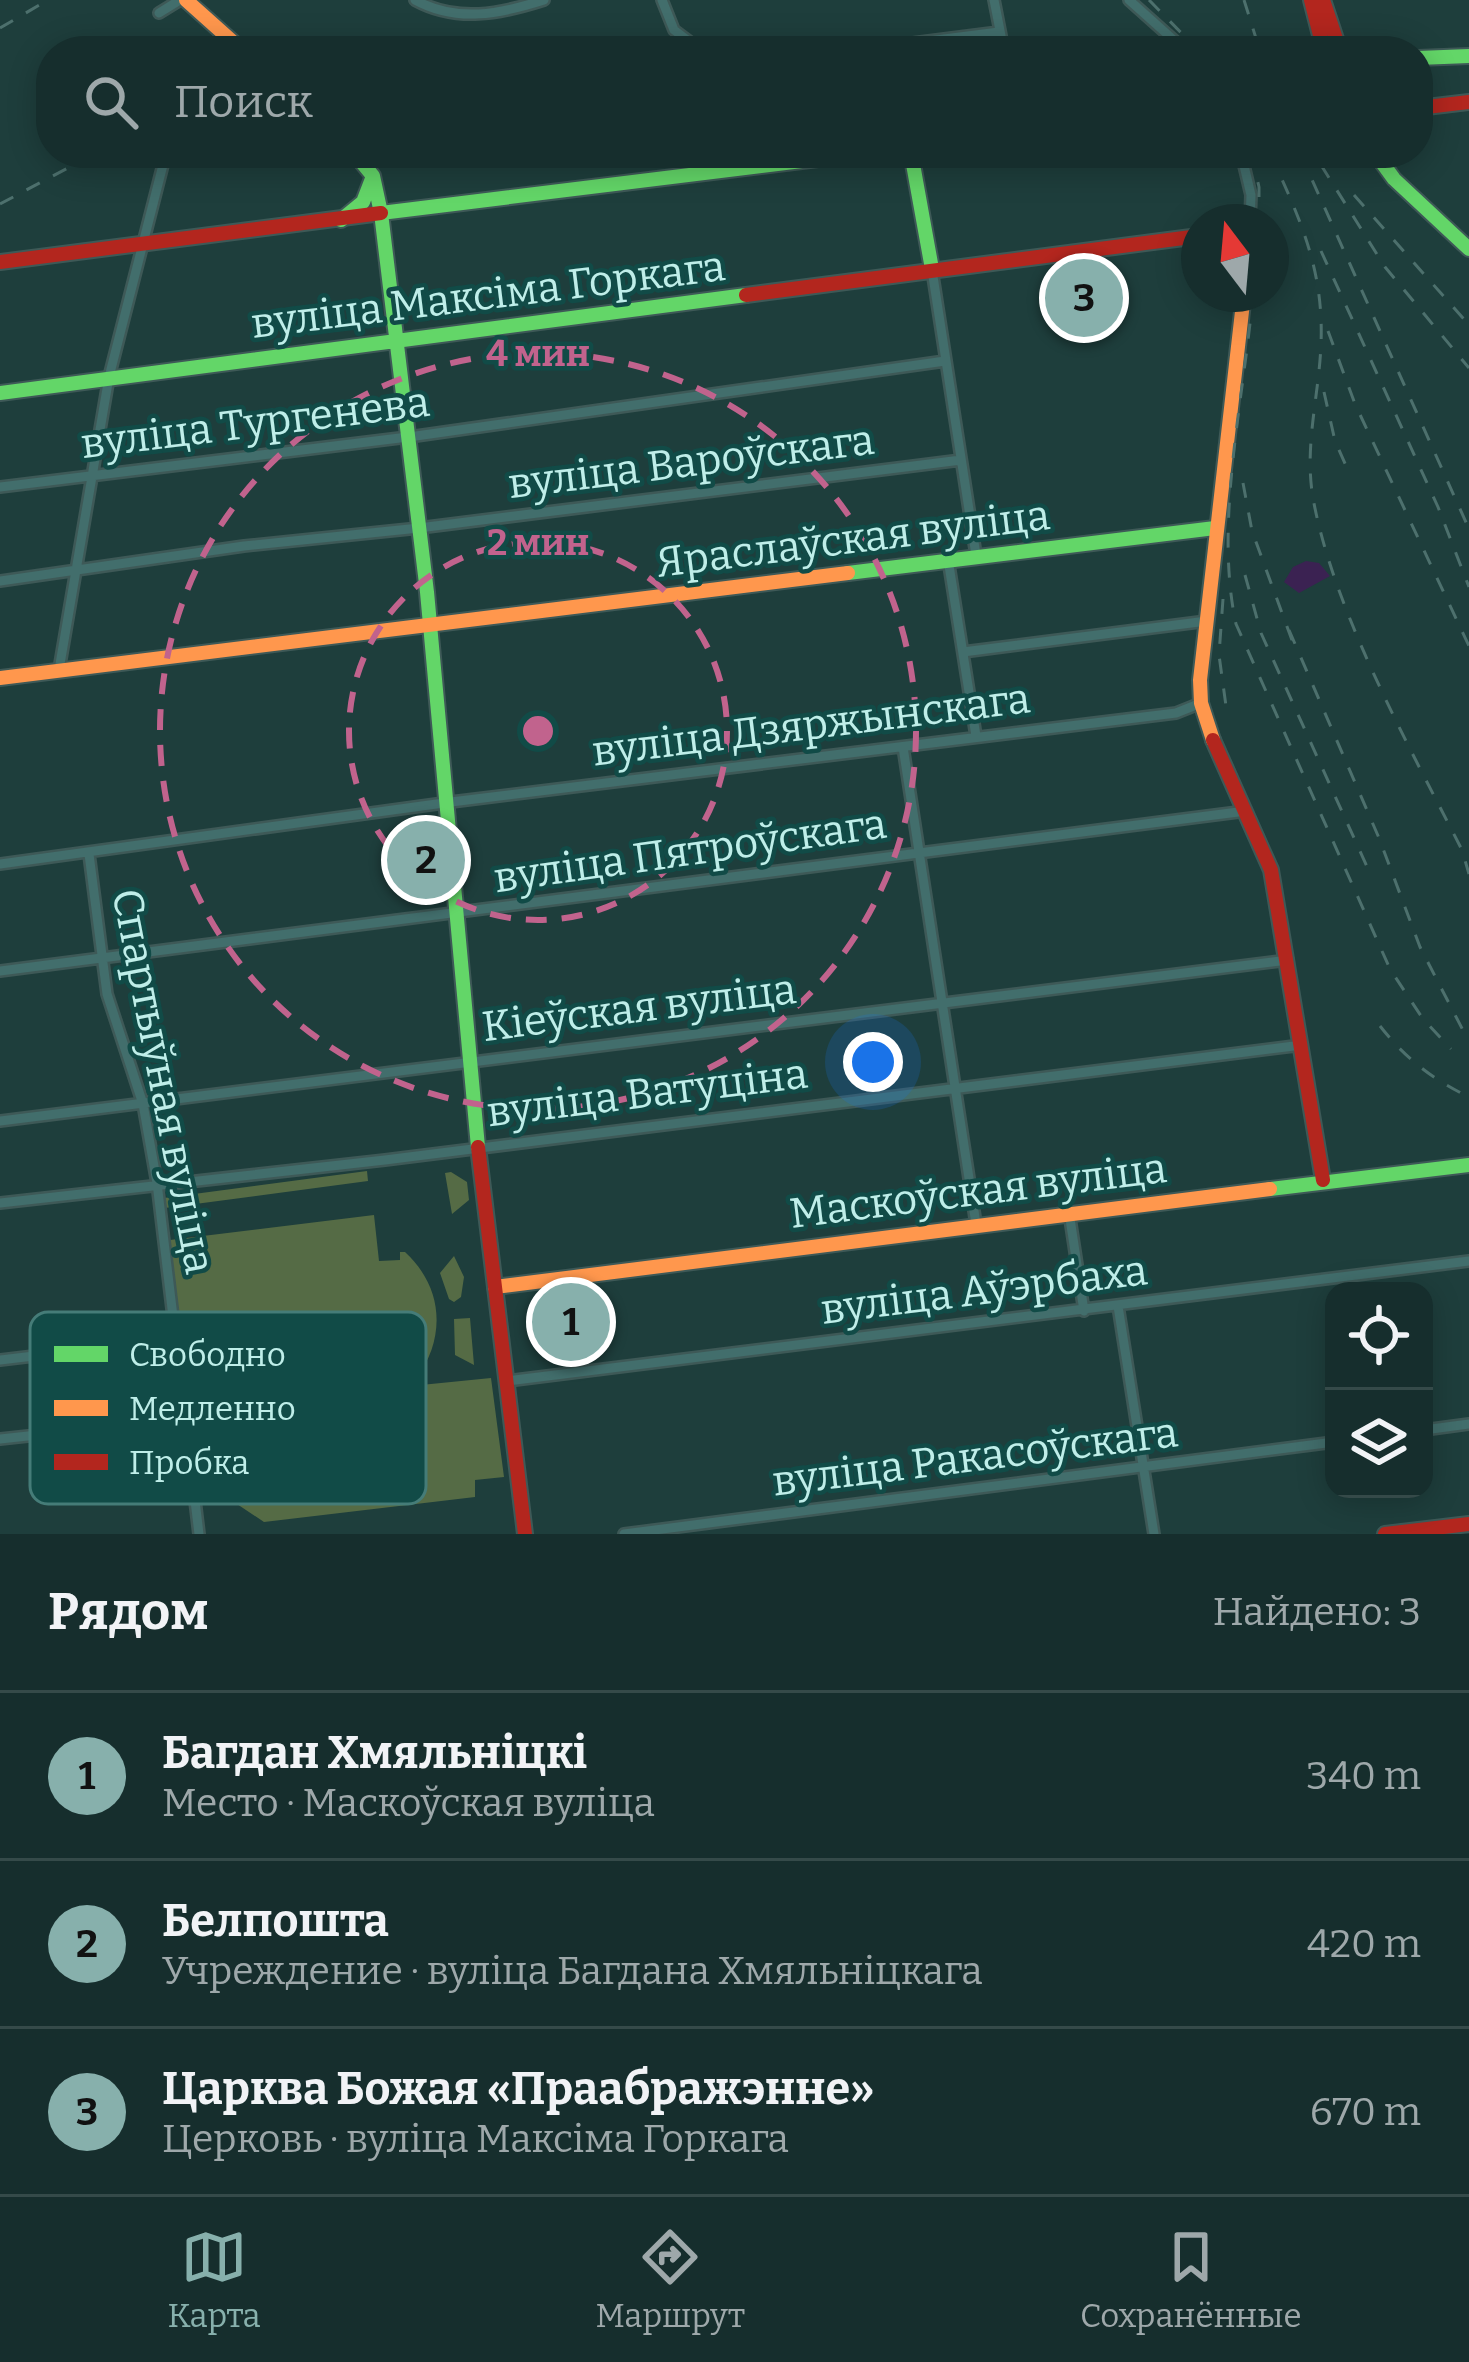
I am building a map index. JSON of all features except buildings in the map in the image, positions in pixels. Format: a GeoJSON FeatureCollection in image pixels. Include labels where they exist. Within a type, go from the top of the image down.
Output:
{"type":"FeatureCollection","features":[{"type":"Feature","properties":{"kind":"street"},"geometry":{"type":"LineString","coordinates":[[159,13],[183,0],[226,36]]}},
{"type":"Feature","properties":{"kind":"street"},"geometry":{"type":"LineString","coordinates":[[415,0],[444,13],[472,14],[497,13],[544,0]]}},
{"type":"Feature","properties":{"kind":"street"},"geometry":{"type":"LineString","coordinates":[[662,0],[674,30],[682,36]]}},
{"type":"Feature","properties":{"kind":"street"},"geometry":{"type":"LineString","coordinates":[[994,0],[1000,36]]}},
{"type":"Feature","properties":{"kind":"street"},"geometry":{"type":"LineString","coordinates":[[1129,0],[1169,36]]}},
{"type":"Feature","properties":{"kind":"street"},"geometry":{"type":"LineString","coordinates":[[1310,0],[1331,36]]}},
{"type":"Feature","properties":{"kind":"street"},"geometry":{"type":"LineString","coordinates":[[1323,0],[1323,36]]}},
{"type":"Feature","properties":{"kind":"street"},"geometry":{"type":"LineString","coordinates":[[968,36],[999,32]]}},
{"type":"Feature","properties":{"kind":"street"},"geometry":{"type":"LineString","coordinates":[[1433,57],[1469,56]]}},
{"type":"Feature","properties":{"kind":"street"},"geometry":{"type":"LineString","coordinates":[[1433,106],[1469,102]]}},
{"type":"Feature","properties":{"kind":"street"},"geometry":{"type":"LineString","coordinates":[[59,670],[109,377],[162,168]]}},
{"type":"Feature","properties":{"kind":"street"},"geometry":{"type":"LineString","coordinates":[[366,168],[373,176],[381,213],[419,528],[477,1146],[525,1534]]}},
{"type":"Feature","properties":{"kind":"street"},"geometry":{"type":"LineString","coordinates":[[0,262],[730,168]]}},
{"type":"Feature","properties":{"kind":"street"},"geometry":{"type":"LineString","coordinates":[[914,168],[976,555]]}},
{"type":"Feature","properties":{"kind":"street"},"geometry":{"type":"LineString","coordinates":[[1244,168],[1251,204]]}},
{"type":"Feature","properties":{"kind":"street"},"geometry":{"type":"LineString","coordinates":[[1386,168],[1469,249]]}},
{"type":"Feature","properties":{"kind":"street"},"geometry":{"type":"LineString","coordinates":[[341,220],[362,202],[373,176]]}},
{"type":"Feature","properties":{"kind":"street","name":"вуліца Максіма Горкага"},"geometry":{"type":"LineString","coordinates":[[0,393],[1181,238]]}},
{"type":"Feature","properties":{"kind":"street"},"geometry":{"type":"LineString","coordinates":[[1242,312],[1215,528],[1201,703],[1211,739],[1271,870],[1323,1180]]}},
{"type":"Feature","properties":{"kind":"street","name":"вуліца Тургенева"},"geometry":{"type":"LineString","coordinates":[[0,487],[945,362]]}},
{"type":"Feature","properties":{"kind":"street","name":"вуліца Вароўскага"},"geometry":{"type":"LineString","coordinates":[[0,580],[962,460]]}},
{"type":"Feature","properties":{"kind":"street","name":"Яраслаўская вуліца"},"geometry":{"type":"LineString","coordinates":[[0,678],[1215,528]]}},
{"type":"Feature","properties":{"kind":"street"},"geometry":{"type":"LineString","coordinates":[[948,560],[976,736]]}},
{"type":"Feature","properties":{"kind":"street"},"geometry":{"type":"LineString","coordinates":[[963,652],[1207,622]]}},
{"type":"Feature","properties":{"kind":"street","name":"вуліца Дзяржынскага"},"geometry":{"type":"LineString","coordinates":[[0,864],[445,803],[1176,713],[1201,703]]}},
{"type":"Feature","properties":{"kind":"street"},"geometry":{"type":"LineString","coordinates":[[903,747],[976,1224]]}},
{"type":"Feature","properties":{"kind":"street","name":"вуліца Пятроўскага"},"geometry":{"type":"LineString","coordinates":[[0,971],[1246,812]]}},
{"type":"Feature","properties":{"kind":"street","name":"Спартыўная вуліца"},"geometry":{"type":"LineString","coordinates":[[89,854],[107,994],[142,1104],[158,1183],[173,1312]]}},
{"type":"Feature","properties":{"kind":"street","name":"Кіеўская вуліца"},"geometry":{"type":"LineString","coordinates":[[0,1121],[1288,960]]}},
{"type":"Feature","properties":{"kind":"street","name":"вуліца Ватуціна"},"geometry":{"type":"LineString","coordinates":[[0,1203],[385,1160],[1302,1045]]}},
{"type":"Feature","properties":{"kind":"street","name":"Маскоўская вуліца"},"geometry":{"type":"LineString","coordinates":[[495,1287],[1469,1165]]}},
{"type":"Feature","properties":{"kind":"street"},"geometry":{"type":"LineString","coordinates":[[1069,1212],[1084,1311]]}},
{"type":"Feature","properties":{"kind":"street","name":"вуліца Аўэрбаха"},"geometry":{"type":"LineString","coordinates":[[507,1381],[1469,1261]]}},
{"type":"Feature","properties":{"kind":"street"},"geometry":{"type":"LineString","coordinates":[[1118,1306],[1154,1534]]}},
{"type":"Feature","properties":{"kind":"street"},"geometry":{"type":"LineString","coordinates":[[0,1360],[30,1356]]}},
{"type":"Feature","properties":{"kind":"street"},"geometry":{"type":"LineString","coordinates":[[1433,1429],[1469,1424]]}},
{"type":"Feature","properties":{"kind":"street"},"geometry":{"type":"LineString","coordinates":[[0,1439],[30,1436]]}},
{"type":"Feature","properties":{"kind":"street","name":"вуліца Ракасоўскага"},"geometry":{"type":"LineString","coordinates":[[624,1534],[1325,1443]]}},
{"type":"Feature","properties":{"kind":"street","name":"Спартыўная вуліца"},"geometry":{"type":"LineString","coordinates":[[195,1504],[199,1534]]}},
{"type":"Feature","properties":{"kind":"street"},"geometry":{"type":"LineString","coordinates":[[1384,1534],[1469,1524]]}},
{"type":"Feature","properties":{"kind":"green space"},"geometry":{"type":"Polygon","coordinates":[[[367,1171],[368,1181],[165,1208],[164,1198],[367,1171]]]}},
{"type":"Feature","properties":{"kind":"green space"},"geometry":{"type":"Polygon","coordinates":[[[445,1173],[467,1182],[469,1200],[452,1214],[445,1173]]]}},
{"type":"Feature","properties":{"kind":"green space"},"geometry":{"type":"Polygon","coordinates":[[[374,1215],[379,1261],[400,1260],[400,1252],[405,1252],[434,1297],[436,1330],[426,1363],[426,1312],[179,1312],[170,1240],[374,1215]]]}},
{"type":"Feature","properties":{"kind":"green space"},"geometry":{"type":"Polygon","coordinates":[[[454,1256],[464,1277],[461,1297],[454,1302],[440,1273],[454,1256]]]}},
{"type":"Feature","properties":{"kind":"green space"},"geometry":{"type":"Polygon","coordinates":[[[470,1318],[474,1365],[455,1355],[454,1319],[470,1318]]]}},
{"type":"Feature","properties":{"kind":"green space"},"geometry":{"type":"Polygon","coordinates":[[[491,1378],[504,1477],[475,1480],[475,1497],[426,1503],[426,1384],[491,1378]]]}},
{"type":"Feature","properties":{"kind":"green space"},"geometry":{"type":"Polygon","coordinates":[[[237,1504],[416,1504],[264,1522],[237,1504]]]}},
{"type":"Feature","properties":{"kind":"shaded area"},"geometry":{"type":"Polygon","coordinates":[[[1306,561],[1319,563],[1330,576],[1299,593],[1284,582],[1293,567],[1306,561]]]}},
{"type":"Feature","properties":{"kind":"railway"},"geometry":{"type":"LineString","coordinates":[[0,28],[48,0]]}},
{"type":"Feature","properties":{"kind":"railway"},"geometry":{"type":"LineString","coordinates":[[1149,0],[1184,36]]}},
{"type":"Feature","properties":{"kind":"railway"},"geometry":{"type":"LineString","coordinates":[[1244,0],[1255,36]]}},
{"type":"Feature","properties":{"kind":"railway"},"geometry":{"type":"LineString","coordinates":[[0,204],[68,168]]}},
{"type":"Feature","properties":{"kind":"railway"},"geometry":{"type":"LineString","coordinates":[[1255,168],[1259,204]]}},
{"type":"Feature","properties":{"kind":"railway"},"geometry":{"type":"LineString","coordinates":[[1276,168],[1300,223],[1319,292],[1321,344],[1310,459],[1323,541],[1355,632],[1462,850],[1469,874]]}},
{"type":"Feature","properties":{"kind":"railway"},"geometry":{"type":"LineString","coordinates":[[1307,168],[1469,529]]}},
{"type":"Feature","properties":{"kind":"railway"},"geometry":{"type":"LineString","coordinates":[[1323,168],[1385,267],[1469,368]]}},
{"type":"Feature","properties":{"kind":"railway"},"geometry":{"type":"LineString","coordinates":[[1354,195],[1469,325]]}},
{"type":"Feature","properties":{"kind":"railway"},"geometry":{"type":"LineString","coordinates":[[1321,251],[1438,507],[1469,587]]}},
{"type":"Feature","properties":{"kind":"railway"},"geometry":{"type":"LineString","coordinates":[[1251,312],[1229,503],[1230,585],[1236,624],[1390,969],[1423,1019],[1451,1049]]}},
{"type":"Feature","properties":{"kind":"railway"},"geometry":{"type":"LineString","coordinates":[[1328,331],[1355,404],[1469,646]]}},
{"type":"Feature","properties":{"kind":"railway"},"geometry":{"type":"LineString","coordinates":[[1324,392],[1335,441],[1347,468]]}},
{"type":"Feature","properties":{"kind":"railway"},"geometry":{"type":"LineString","coordinates":[[1243,483],[1252,531],[1293,643]]}},
{"type":"Feature","properties":{"kind":"railway"},"geometry":{"type":"LineString","coordinates":[[1245,575],[1261,633],[1369,871]]}},
{"type":"Feature","properties":{"kind":"railway"},"geometry":{"type":"LineString","coordinates":[[1223,599],[1219,655],[1226,706]]}},
{"type":"Feature","properties":{"kind":"railway"},"geometry":{"type":"LineString","coordinates":[[1289,630],[1379,838],[1420,947],[1469,1042]]}},
{"type":"Feature","properties":{"kind":"railway"},"geometry":{"type":"LineString","coordinates":[[1380,1026],[1420,1067],[1469,1097]]}},
{"type":"Feature","properties":{"kind":"traffic: fast"},"geometry":{"type":"LineString","coordinates":[[1433,57],[1469,56]]}},
{"type":"Feature","properties":{"kind":"traffic: fast"},"geometry":{"type":"LineString","coordinates":[[366,168],[373,176],[381,213],[427,592],[478,1147]]}},
{"type":"Feature","properties":{"kind":"traffic: fast"},"geometry":{"type":"LineString","coordinates":[[381,213],[746,168]]}},
{"type":"Feature","properties":{"kind":"traffic: fast"},"geometry":{"type":"LineString","coordinates":[[914,168],[932,269]]}},
{"type":"Feature","properties":{"kind":"traffic: fast"},"geometry":{"type":"LineString","coordinates":[[1386,168],[1469,249]]}},
{"type":"Feature","properties":{"kind":"traffic: fast"},"geometry":{"type":"LineString","coordinates":[[341,220],[363,202],[373,176]]}},
{"type":"Feature","properties":{"kind":"traffic: fast"},"geometry":{"type":"LineString","coordinates":[[0,393],[746,295]]}},
{"type":"Feature","properties":{"kind":"traffic: fast"},"geometry":{"type":"LineString","coordinates":[[848,573],[1215,528]]}},
{"type":"Feature","properties":{"kind":"traffic: fast"},"geometry":{"type":"LineString","coordinates":[[1270,1189],[1469,1165]]}},
{"type":"Feature","properties":{"kind":"traffic: slow"},"geometry":{"type":"LineString","coordinates":[[186,0],[226,36]]}},
{"type":"Feature","properties":{"kind":"traffic: slow"},"geometry":{"type":"LineString","coordinates":[[1213,740],[1201,703],[1200,680],[1242,312]]}},
{"type":"Feature","properties":{"kind":"traffic: slow"},"geometry":{"type":"LineString","coordinates":[[0,678],[848,573]]}},
{"type":"Feature","properties":{"kind":"traffic: slow"},"geometry":{"type":"LineString","coordinates":[[495,1287],[1270,1189]]}},
{"type":"Feature","properties":{"kind":"traffic: jam"},"geometry":{"type":"LineString","coordinates":[[1311,0],[1320,36]]}},
{"type":"Feature","properties":{"kind":"traffic: jam"},"geometry":{"type":"LineString","coordinates":[[1323,0],[1335,36]]}},
{"type":"Feature","properties":{"kind":"traffic: jam"},"geometry":{"type":"LineString","coordinates":[[1433,106],[1469,102]]}},
{"type":"Feature","properties":{"kind":"traffic: jam"},"geometry":{"type":"LineString","coordinates":[[0,262],[381,213]]}},
{"type":"Feature","properties":{"kind":"traffic: jam"},"geometry":{"type":"LineString","coordinates":[[746,295],[1181,238]]}},
{"type":"Feature","properties":{"kind":"traffic: jam"},"geometry":{"type":"LineString","coordinates":[[1213,740],[1271,870],[1323,1180]]}},
{"type":"Feature","properties":{"kind":"traffic: jam"},"geometry":{"type":"LineString","coordinates":[[478,1147],[525,1534]]}},
{"type":"Feature","properties":{"kind":"traffic: jam"},"geometry":{"type":"LineString","coordinates":[[1385,1534],[1469,1524]]}},
{"type":"Feature","properties":{"kind":"place","name":"Царква Божая «Праабражэнне»"},"geometry":{"type":"Point","coordinates":[1084,298]}},
{"type":"Feature","properties":{"kind":"place","name":"Белпошта"},"geometry":{"type":"Point","coordinates":[426,860]}},
{"type":"Feature","properties":{"kind":"place","name":"Багдан Хмяльніцкі"},"geometry":{"type":"Point","coordinates":[571,1322]}}]}
